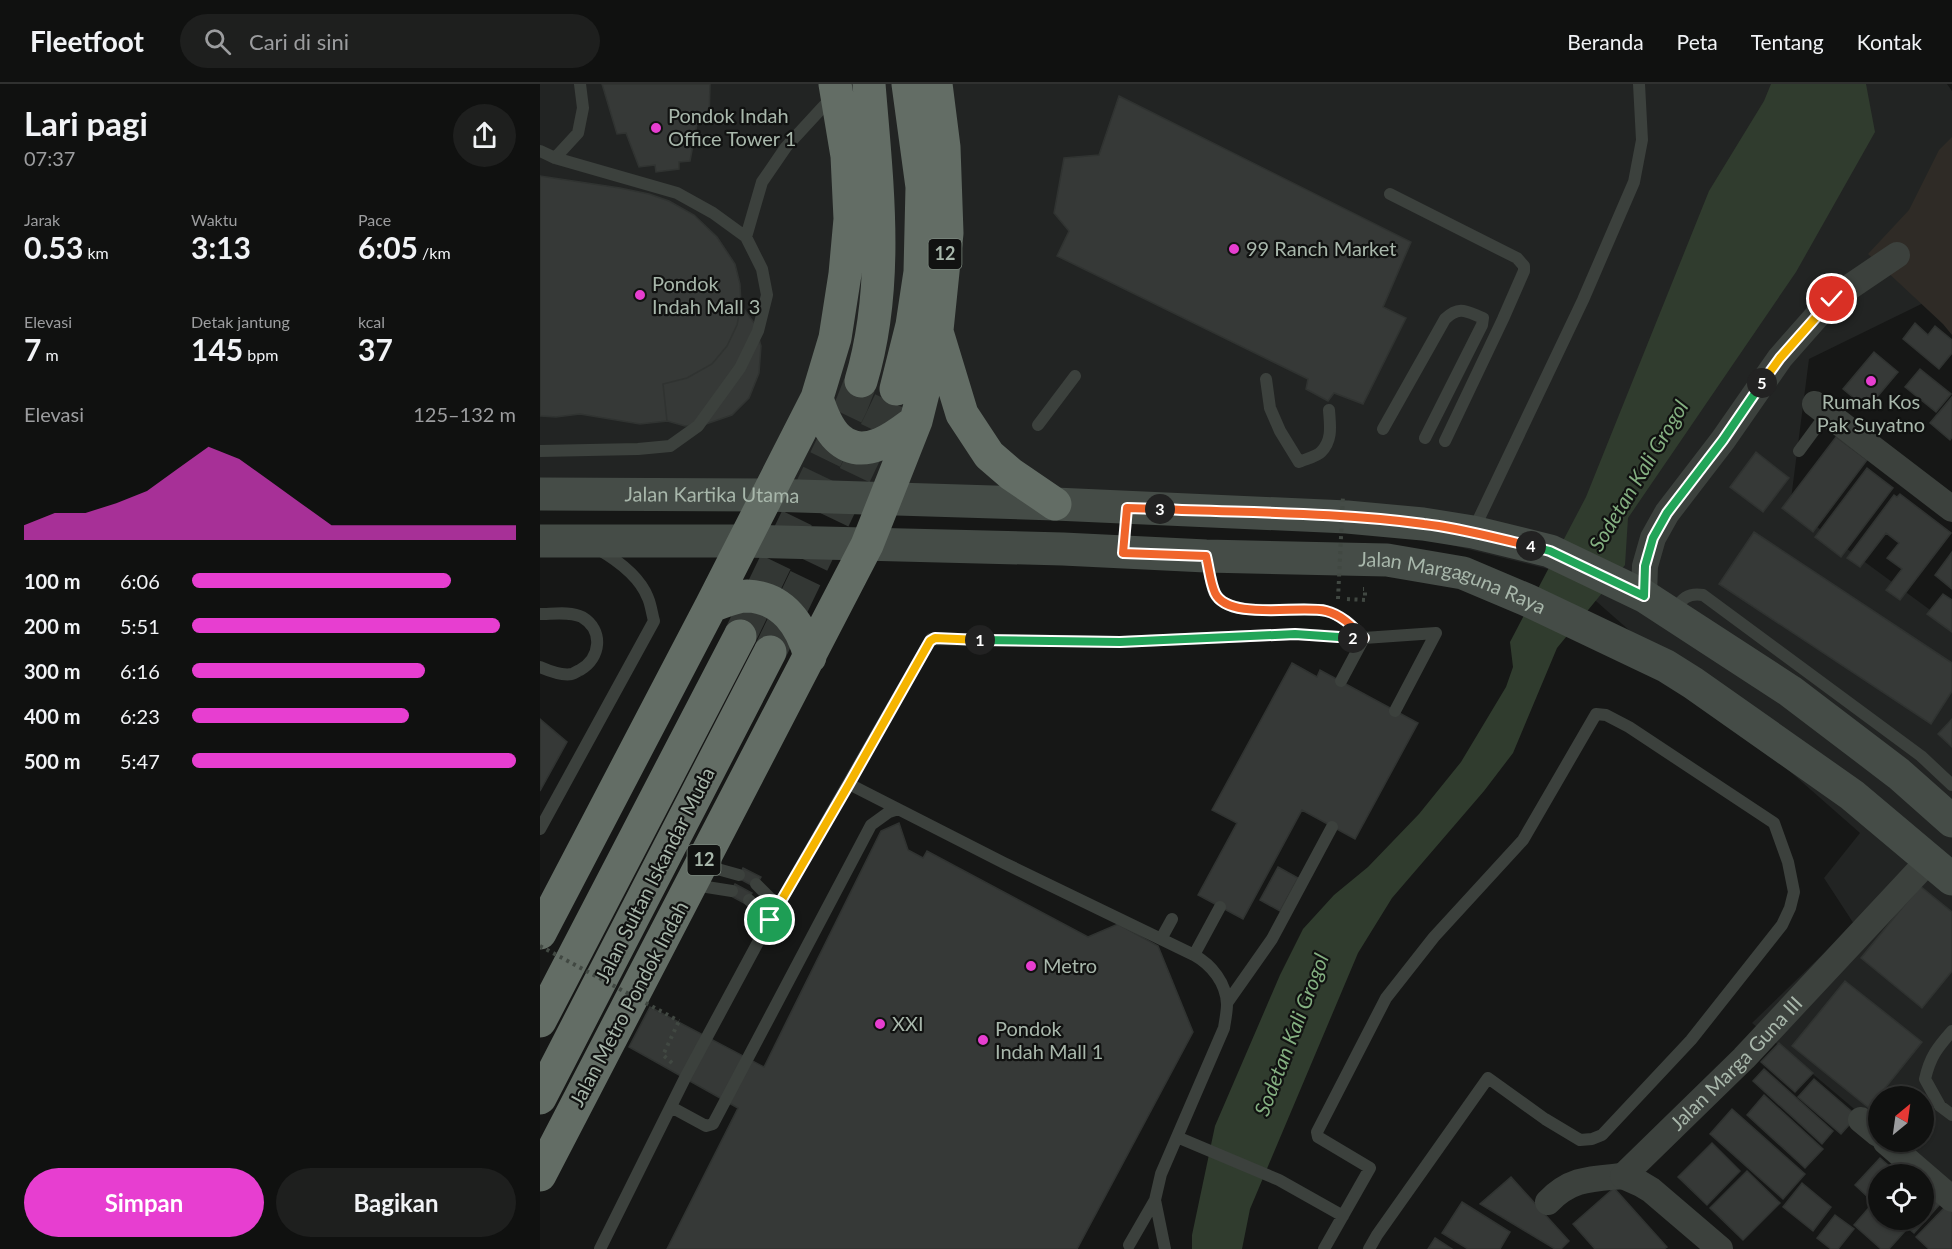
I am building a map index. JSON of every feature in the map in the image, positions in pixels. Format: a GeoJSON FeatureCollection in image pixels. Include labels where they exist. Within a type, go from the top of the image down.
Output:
{"type":"FeatureCollection","features":[{"type":"Feature","properties":{"kind":"highway"},"geometry":{"type":"LineString","coordinates":[[861,381],[869,356],[877,304],[880,248],[876,164],[868,84]]}},
{"type":"Feature","properties":{"kind":"highway","name":"12"},"geometry":{"type":"LineString","coordinates":[[897,389],[912,325],[920,272],[922,187],[908,84]]}},
{"type":"Feature","properties":{"kind":"highway","name":"12"},"geometry":{"type":"LineString","coordinates":[[867,544],[916,421],[937,330],[947,233],[944,147],[936,84]]}},
{"type":"Feature","properties":{"kind":"highway"},"geometry":{"type":"LineString","coordinates":[[540,933],[817,398],[835,338],[845,274],[850,219],[847,156],[836,88]]}},
{"type":"Feature","properties":{"kind":"highway"},"geometry":{"type":"LineString","coordinates":[[937,330],[962,414],[989,455],[1011,474],[1055,504]]}},
{"type":"Feature","properties":{"kind":"highway"},"geometry":{"type":"LineString","coordinates":[[817,398],[824,420],[834,435],[849,445],[864,449],[881,444],[916,421]]}},
{"type":"Feature","properties":{"kind":"highway","name":"Jalan Metro Pondok Indah"},"geometry":{"type":"LineString","coordinates":[[540,1175],[867,544]]}},
{"type":"Feature","properties":{"kind":"highway"},"geometry":{"type":"LineString","coordinates":[[711,606],[734,597],[765,598],[786,611],[796,623],[810,657]]}},
{"type":"Feature","properties":{"kind":"highway","name":"Jalan Sultan Iskandar Muda"},"geometry":{"type":"LineString","coordinates":[[540,1021],[740,636]]}},
{"type":"Feature","properties":{"kind":"highway","name":"Jalan Sultan Iskandar Muda"},"geometry":{"type":"LineString","coordinates":[[540,1098],[770,652]]}},
{"type":"Feature","properties":{"kind":"main road","name":"Jalan Kartika Utama"},"geometry":{"type":"LineString","coordinates":[[540,494],[767,495],[886,500]]}},
{"type":"Feature","properties":{"kind":"main road"},"geometry":{"type":"LineString","coordinates":[[886,500],[1055,504],[1347,517],[1423,524],[1473,532],[1550,551],[1640,594],[1790,691],[1899,774],[1952,821]]}},
{"type":"Feature","properties":{"kind":"main road"},"geometry":{"type":"LineString","coordinates":[[1123,553],[1127,508]]}},
{"type":"Feature","properties":{"kind":"main road"},"geometry":{"type":"LineString","coordinates":[[540,541],[867,544]]}},
{"type":"Feature","properties":{"kind":"main road","name":"Jalan Margaguna Raya"},"geometry":{"type":"LineString","coordinates":[[867,544],[1387,560],[1463,573],[1527,600],[1666,666],[1813,766],[1852,795],[1941,869]]}},
{"type":"Feature","properties":{"kind":"street"},"geometry":{"type":"LineString","coordinates":[[1640,594],[1653,538],[1667,513],[1723,440],[1780,358],[1832,299],[1897,255]]}},
{"type":"Feature","properties":{"kind":"street"},"geometry":{"type":"LineString","coordinates":[[1821,408],[1952,509]]}},
{"type":"Feature","properties":{"kind":"street","name":"Jalan Marga Guna III"},"geometry":{"type":"LineString","coordinates":[[1623,1176],[1941,869]]}},
{"type":"Feature","properties":{"kind":"street"},"geometry":{"type":"LineString","coordinates":[[1898,1152],[1952,1199]]}},
{"type":"Feature","properties":{"kind":"street"},"geometry":{"type":"LineString","coordinates":[[1548,1203],[1565,1187],[1574,1183],[1623,1176],[1651,1190],[1720,1249]]}},
{"type":"Feature","properties":{"kind":"lane"},"geometry":{"type":"LineString","coordinates":[[555,158],[578,133],[583,108],[580,84]]}},
{"type":"Feature","properties":{"kind":"lane"},"geometry":{"type":"LineString","coordinates":[[1473,532],[1583,300],[1634,182],[1642,140],[1639,84]]}},
{"type":"Feature","properties":{"kind":"lane"},"geometry":{"type":"LineString","coordinates":[[746,237],[762,182],[786,147],[836,88]]}},
{"type":"Feature","properties":{"kind":"lane"},"geometry":{"type":"LineString","coordinates":[[540,151],[555,158],[677,193],[713,213],[746,237],[762,269],[767,295],[758,331],[740,368],[698,426],[670,446],[540,451]]}},
{"type":"Feature","properties":{"kind":"lane"},"geometry":{"type":"LineString","coordinates":[[1390,194],[1517,258],[1524,266],[1524,271],[1503,320],[1445,441]]}},
{"type":"Feature","properties":{"kind":"lane"},"geometry":{"type":"LineString","coordinates":[[1383,429],[1445,319],[1461,310],[1483,318],[1482,325],[1425,438]]}},
{"type":"Feature","properties":{"kind":"lane"},"geometry":{"type":"LineString","coordinates":[[1038,425],[1075,376]]}},
{"type":"Feature","properties":{"kind":"lane"},"geometry":{"type":"LineString","coordinates":[[1266,379],[1270,408],[1280,431],[1299,462],[1321,453],[1329,439],[1329,410]]}},
{"type":"Feature","properties":{"kind":"lane"},"geometry":{"type":"LineString","coordinates":[[1799,450],[1821,408]]}},
{"type":"Feature","properties":{"kind":"lane"},"geometry":{"type":"LineString","coordinates":[[540,829],[654,621],[648,597],[633,576],[616,559],[584,541]]}},
{"type":"Feature","properties":{"kind":"lane"},"geometry":{"type":"LineString","coordinates":[[1206,556],[1215,594],[1225,603],[1239,609],[1325,610],[1346,621],[1364,638]]}},
{"type":"Feature","properties":{"kind":"lane"},"geometry":{"type":"LineString","coordinates":[[1671,614],[1685,597],[1692,594],[1703,596],[1921,756],[1952,785]]}},
{"type":"Feature","properties":{"kind":"lane"},"geometry":{"type":"LineString","coordinates":[[540,614],[581,616],[596,632],[598,646],[594,656],[585,667],[572,674],[554,673],[540,667]]}},
{"type":"Feature","properties":{"kind":"lane"},"geometry":{"type":"LineString","coordinates":[[600,1249],[686,1076],[770,920],[931,639],[1026,645],[1295,634],[1364,638],[1436,633],[1395,711]]}},
{"type":"Feature","properties":{"kind":"lane"},"geometry":{"type":"LineString","coordinates":[[1341,681],[1364,638]]}},
{"type":"Feature","properties":{"kind":"lane"},"geometry":{"type":"LineString","coordinates":[[1324,1249],[1370,1168],[1318,1137],[1317,1132],[1386,998],[1434,937],[1523,840],[1596,714],[1606,715],[1629,727],[1774,823],[1788,862],[1794,892],[1782,925],[1691,1040],[1602,1135],[1580,1140],[1545,1119],[1488,1078],[1369,1249]]}},
{"type":"Feature","properties":{"kind":"lane"},"geometry":{"type":"LineString","coordinates":[[849,784],[1202,959],[1220,976],[1227,1004],[1224,1028],[1161,1174],[1155,1200],[1129,1245]]}},
{"type":"Feature","properties":{"kind":"lane"},"geometry":{"type":"LineString","coordinates":[[671,1107],[706,1126],[713,1124],[871,825],[889,812],[898,809]]}},
{"type":"Feature","properties":{"kind":"lane"},"geometry":{"type":"LineString","coordinates":[[1227,1004],[1272,939],[1332,827]]}},
{"type":"Feature","properties":{"kind":"lane"},"geometry":{"type":"LineString","coordinates":[[697,874],[739,875]]}},
{"type":"Feature","properties":{"kind":"lane"},"geometry":{"type":"LineString","coordinates":[[697,874],[732,891]]}},
{"type":"Feature","properties":{"kind":"lane"},"geometry":{"type":"LineString","coordinates":[[756,884],[778,906]]}},
{"type":"Feature","properties":{"kind":"lane"},"geometry":{"type":"LineString","coordinates":[[749,900],[770,920]]}},
{"type":"Feature","properties":{"kind":"lane"},"geometry":{"type":"LineString","coordinates":[[1194,955],[1220,907]]}},
{"type":"Feature","properties":{"kind":"lane"},"geometry":{"type":"LineString","coordinates":[[1161,939],[1172,919]]}},
{"type":"Feature","properties":{"kind":"lane"},"geometry":{"type":"LineString","coordinates":[[1952,1031],[1937,1048],[1929,1062],[1925,1079],[1940,1106],[1952,1115]]}},
{"type":"Feature","properties":{"kind":"lane"},"geometry":{"type":"LineString","coordinates":[[1177,1137],[1279,1180],[1343,1216]]}},
{"type":"Feature","properties":{"kind":"lane"},"geometry":{"type":"LineString","coordinates":[[1155,1200],[1165,1249]]}},
{"type":"Feature","properties":{"kind":"path"},"geometry":{"type":"LineString","coordinates":[[1343,496],[1338,599],[1365,600],[1365,589],[1356,588]]}},
{"type":"Feature","properties":{"kind":"path"},"geometry":{"type":"LineString","coordinates":[[540,946],[679,1020],[663,1055],[686,1076]]}},
{"type":"Feature","properties":{"kind":"shaded area"},"geometry":{"type":"Polygon","coordinates":[[[540,84],[1947,84],[1952,91],[1952,289],[1809,359],[1790,507],[1952,626],[1952,1191],[1934,1176],[1934,1164],[1919,1164],[1905,1152],[1934,1152],[1934,1086],[1868,1086],[1868,1121],[1752,1023],[1854,924],[1824,878],[1860,833],[1564,573],[1358,522],[540,493],[540,84]]]}},
{"type":"Feature","properties":{"kind":"shaded area"},"geometry":{"type":"Polygon","coordinates":[[[1952,137],[1952,335],[1868,254],[1909,210],[1939,150],[1952,137]]]}},
{"type":"Feature","properties":{"kind":"water","name":"Sodetan Kali Grogol"},"geometry":{"type":"Polygon","coordinates":[[[1771,84],[1866,84],[1875,132],[1796,272],[1628,518],[1625,565],[1557,648],[1513,753],[1484,791],[1392,898],[1358,953],[1250,1209],[1242,1249],[1192,1249],[1192,1235],[1215,1126],[1280,975],[1303,929],[1334,895],[1368,867],[1419,814],[1461,762],[1506,687],[1513,667],[1510,642],[1586,497],[1709,191],[1764,101],[1771,84]]]}},
{"type":"Feature","properties":{"kind":"building","name":"Pondok Indah Office Tower 1"},"geometry":{"type":"Polygon","coordinates":[[[602,84],[710,84],[709,123],[697,124],[690,161],[679,162],[679,169],[656,172],[655,165],[639,167],[626,133],[617,134],[602,84]]]}},
{"type":"Feature","properties":{"kind":"building","name":"99 Ranch Market"},"geometry":{"type":"Polygon","coordinates":[[[1119,96],[1411,242],[1383,307],[1406,318],[1363,404],[1334,393],[1328,401],[1306,389],[1308,379],[1057,256],[1069,231],[1054,213],[1064,158],[1099,155],[1119,96]]]}},
{"type":"Feature","properties":{"kind":"building","name":"Pondok Indah Mall 3"},"geometry":{"type":"Polygon","coordinates":[[[540,176],[620,188],[669,201],[694,215],[717,237],[735,264],[740,284],[741,305],[737,325],[727,346],[712,364],[687,378],[663,384],[667,421],[640,424],[580,414],[540,416],[540,176]]]}},
{"type":"Feature","properties":{"kind":"building"},"geometry":{"type":"Polygon","coordinates":[[[741,305],[755,324],[761,346],[759,373],[749,398],[732,415],[706,424],[685,426],[667,421],[663,384],[687,378],[712,364],[727,346],[737,325],[741,305]]]}},
{"type":"Feature","properties":{"kind":"building"},"geometry":{"type":"Polygon","coordinates":[[[1915,323],[1928,335],[1935,326],[1952,340],[1952,353],[1939,369],[1903,339],[1915,323]]]}},
{"type":"Feature","properties":{"kind":"building","name":"Rumah Kos Pak Suyatno"},"geometry":{"type":"Polygon","coordinates":[[[1874,352],[1898,372],[1867,409],[1843,389],[1874,352]]]}},
{"type":"Feature","properties":{"kind":"building"},"geometry":{"type":"Polygon","coordinates":[[[1920,369],[1951,394],[1936,412],[1905,387],[1920,369]]]}},
{"type":"Feature","properties":{"kind":"building"},"geometry":{"type":"Polygon","coordinates":[[[1952,397],[1952,437],[1950,440],[1930,423],[1952,397]]]}},
{"type":"Feature","properties":{"kind":"building"},"geometry":{"type":"Polygon","coordinates":[[[1836,437],[1867,460],[1813,532],[1782,508],[1836,437]]]}},
{"type":"Feature","properties":{"kind":"building"},"geometry":{"type":"Polygon","coordinates":[[[1756,452],[1789,478],[1763,512],[1730,487],[1756,452]]]}},
{"type":"Feature","properties":{"kind":"building"},"geometry":{"type":"Polygon","coordinates":[[[1867,468],[1893,488],[1841,557],[1815,537],[1867,468]]]}},
{"type":"Feature","properties":{"kind":"building"},"geometry":{"type":"Polygon","coordinates":[[[1900,494],[1951,533],[1900,600],[1886,590],[1902,569],[1887,558],[1899,543],[1886,533],[1860,567],[1847,558],[1894,495],[1897,497],[1900,494]]]}},
{"type":"Feature","properties":{"kind":"building"},"geometry":{"type":"Polygon","coordinates":[[[1754,532],[1952,663],[1952,691],[1931,724],[1719,584],[1754,532]]]}},
{"type":"Feature","properties":{"kind":"building"},"geometry":{"type":"Polygon","coordinates":[[[1952,552],[1952,589],[1935,575],[1952,552]]]}},
{"type":"Feature","properties":{"kind":"building"},"geometry":{"type":"Polygon","coordinates":[[[1943,594],[1952,600],[1952,632],[1927,614],[1943,594]]]}},
{"type":"Feature","properties":{"kind":"building"},"geometry":{"type":"Polygon","coordinates":[[[1292,663],[1317,677],[1320,670],[1418,723],[1355,839],[1302,810],[1243,919],[1198,895],[1237,823],[1212,810],[1292,663]]]}},
{"type":"Feature","properties":{"kind":"building"},"geometry":{"type":"Polygon","coordinates":[[[540,719],[567,742],[540,791],[540,719]]]}},
{"type":"Feature","properties":{"kind":"building"},"geometry":{"type":"Polygon","coordinates":[[[1952,719],[1952,747],[1938,734],[1952,719]]]}},
{"type":"Feature","properties":{"kind":"building","name":"Pondok Indah Mall 1"},"geometry":{"type":"Polygon","coordinates":[[[899,823],[908,850],[923,858],[927,851],[1088,937],[1118,924],[1158,946],[1193,1032],[1077,1249],[667,1249],[738,1108],[629,1047],[650,1007],[764,1067],[881,831],[899,823]]]}},
{"type":"Feature","properties":{"kind":"building"},"geometry":{"type":"Polygon","coordinates":[[[1278,867],[1298,878],[1280,911],[1260,900],[1278,867]]]}},
{"type":"Feature","properties":{"kind":"building"},"geometry":{"type":"Polygon","coordinates":[[[743,868],[761,877],[755,887],[738,878],[743,868]]]}},
{"type":"Feature","properties":{"kind":"building"},"geometry":{"type":"Polygon","coordinates":[[[735,884],[752,893],[746,904],[729,895],[735,884]]]}},
{"type":"Feature","properties":{"kind":"building"},"geometry":{"type":"Polygon","coordinates":[[[1920,886],[1952,912],[1952,971],[1922,1008],[1861,958],[1920,886]]]}},
{"type":"Feature","properties":{"kind":"building"},"geometry":{"type":"Polygon","coordinates":[[[1845,981],[1922,1042],[1887,1086],[1868,1086],[1868,1107],[1792,1046],[1845,981]]]}},
{"type":"Feature","properties":{"kind":"building"},"geometry":{"type":"Polygon","coordinates":[[[1779,1043],[1813,1073],[1795,1092],[1761,1062],[1779,1043]]]}},
{"type":"Feature","properties":{"kind":"building"},"geometry":{"type":"Polygon","coordinates":[[[1764,1069],[1833,1131],[1822,1144],[1753,1081],[1764,1069]]]}},
{"type":"Feature","properties":{"kind":"building"},"geometry":{"type":"Polygon","coordinates":[[[1814,1079],[1857,1116],[1841,1134],[1798,1097],[1814,1079]]]}},
{"type":"Feature","properties":{"kind":"building"},"geometry":{"type":"Polygon","coordinates":[[[1764,1095],[1823,1149],[1805,1168],[1747,1115],[1764,1095]]]}},
{"type":"Feature","properties":{"kind":"building"},"geometry":{"type":"Polygon","coordinates":[[[1732,1109],[1805,1174],[1783,1199],[1710,1134],[1732,1109]]]}},
{"type":"Feature","properties":{"kind":"building"},"geometry":{"type":"Polygon","coordinates":[[[1712,1143],[1740,1171],[1707,1205],[1678,1177],[1712,1143]]]}},
{"type":"Feature","properties":{"kind":"building"},"geometry":{"type":"Polygon","coordinates":[[[1880,1158],[1887,1164],[1874,1164],[1880,1158]]]}},
{"type":"Feature","properties":{"kind":"building"},"geometry":{"type":"Polygon","coordinates":[[[1747,1171],[1780,1203],[1743,1240],[1710,1208],[1747,1171]]]}},
{"type":"Feature","properties":{"kind":"building"},"geometry":{"type":"Polygon","coordinates":[[[1868,1171],[1868,1197],[1855,1185],[1868,1171]]]}},
{"type":"Feature","properties":{"kind":"building"},"geometry":{"type":"Polygon","coordinates":[[[1511,1177],[1569,1241],[1561,1249],[1555,1249],[1480,1204],[1511,1177]]]}},
{"type":"Feature","properties":{"kind":"building"},"geometry":{"type":"Polygon","coordinates":[[[1802,1183],[1831,1207],[1813,1231],[1783,1207],[1802,1183]]]}},
{"type":"Feature","properties":{"kind":"building"},"geometry":{"type":"Polygon","coordinates":[[[1614,1188],[1667,1247],[1664,1249],[1595,1249],[1573,1224],[1614,1188]]]}},
{"type":"Feature","properties":{"kind":"building"},"geometry":{"type":"Polygon","coordinates":[[[1934,1197],[1941,1203],[1934,1211],[1934,1197]]]}},
{"type":"Feature","properties":{"kind":"building"},"geometry":{"type":"Polygon","coordinates":[[[1462,1202],[1510,1232],[1500,1249],[1468,1249],[1442,1233],[1462,1202]]]}},
{"type":"Feature","properties":{"kind":"building"},"geometry":{"type":"Polygon","coordinates":[[[1947,1205],[1952,1209],[1952,1249],[1929,1249],[1916,1237],[1923,1230],[1934,1230],[1934,1218],[1947,1205]]]}},
{"type":"Feature","properties":{"kind":"building"},"geometry":{"type":"Polygon","coordinates":[[[1868,1209],[1868,1230],[1905,1231],[1889,1249],[1881,1249],[1854,1225],[1868,1209]]]}},
{"type":"Feature","properties":{"kind":"building"},"geometry":{"type":"Polygon","coordinates":[[[1835,1215],[1854,1229],[1838,1249],[1831,1249],[1817,1238],[1835,1215]]]}},
{"type":"Feature","properties":{"kind":"building"},"geometry":{"type":"Polygon","coordinates":[[[1435,1238],[1452,1249],[1428,1249],[1435,1238]]]}},
{"type":"Feature","properties":{"kind":"tunnel"},"geometry":{"type":"LineString","coordinates":[[740,636],[861,381]]}},
{"type":"Feature","properties":{"kind":"tunnel"},"geometry":{"type":"LineString","coordinates":[[770,652],[896,389]]}},
{"type":"Feature","properties":{"kind":"place","name":"Pondok Indah Office Tower 1"},"geometry":{"type":"Point","coordinates":[656,128]}},
{"type":"Feature","properties":{"kind":"place","name":"99 Ranch Market"},"geometry":{"type":"Point","coordinates":[1234,249]}},
{"type":"Feature","properties":{"kind":"place","name":"Pondok Indah Mall 3"},"geometry":{"type":"Point","coordinates":[640,295]}},
{"type":"Feature","properties":{"kind":"place","name":"Rumah Kos Pak Suyatno"},"geometry":{"type":"Point","coordinates":[1871,381]}},
{"type":"Feature","properties":{"kind":"place","name":"Metro"},"geometry":{"type":"Point","coordinates":[1031,966]}},
{"type":"Feature","properties":{"kind":"place","name":"XXI"},"geometry":{"type":"Point","coordinates":[880,1024]}},
{"type":"Feature","properties":{"kind":"place","name":"Pondok Indah Mall 1"},"geometry":{"type":"Point","coordinates":[983,1040]}},
{"type":"Feature","properties":{"kind":"route"},"geometry":{"type":"LineString","coordinates":[[770,920],[931,639],[1120,642],[1295,634],[1364,638],[1346,621],[1325,610],[1239,609],[1225,603],[1215,594],[1206,556],[1123,553],[1127,508],[1347,517],[1423,524],[1473,532],[1550,551],[1644,596],[1645,566],[1653,538],[1667,513],[1723,440],[1780,358],[1832,299]]}}]}
